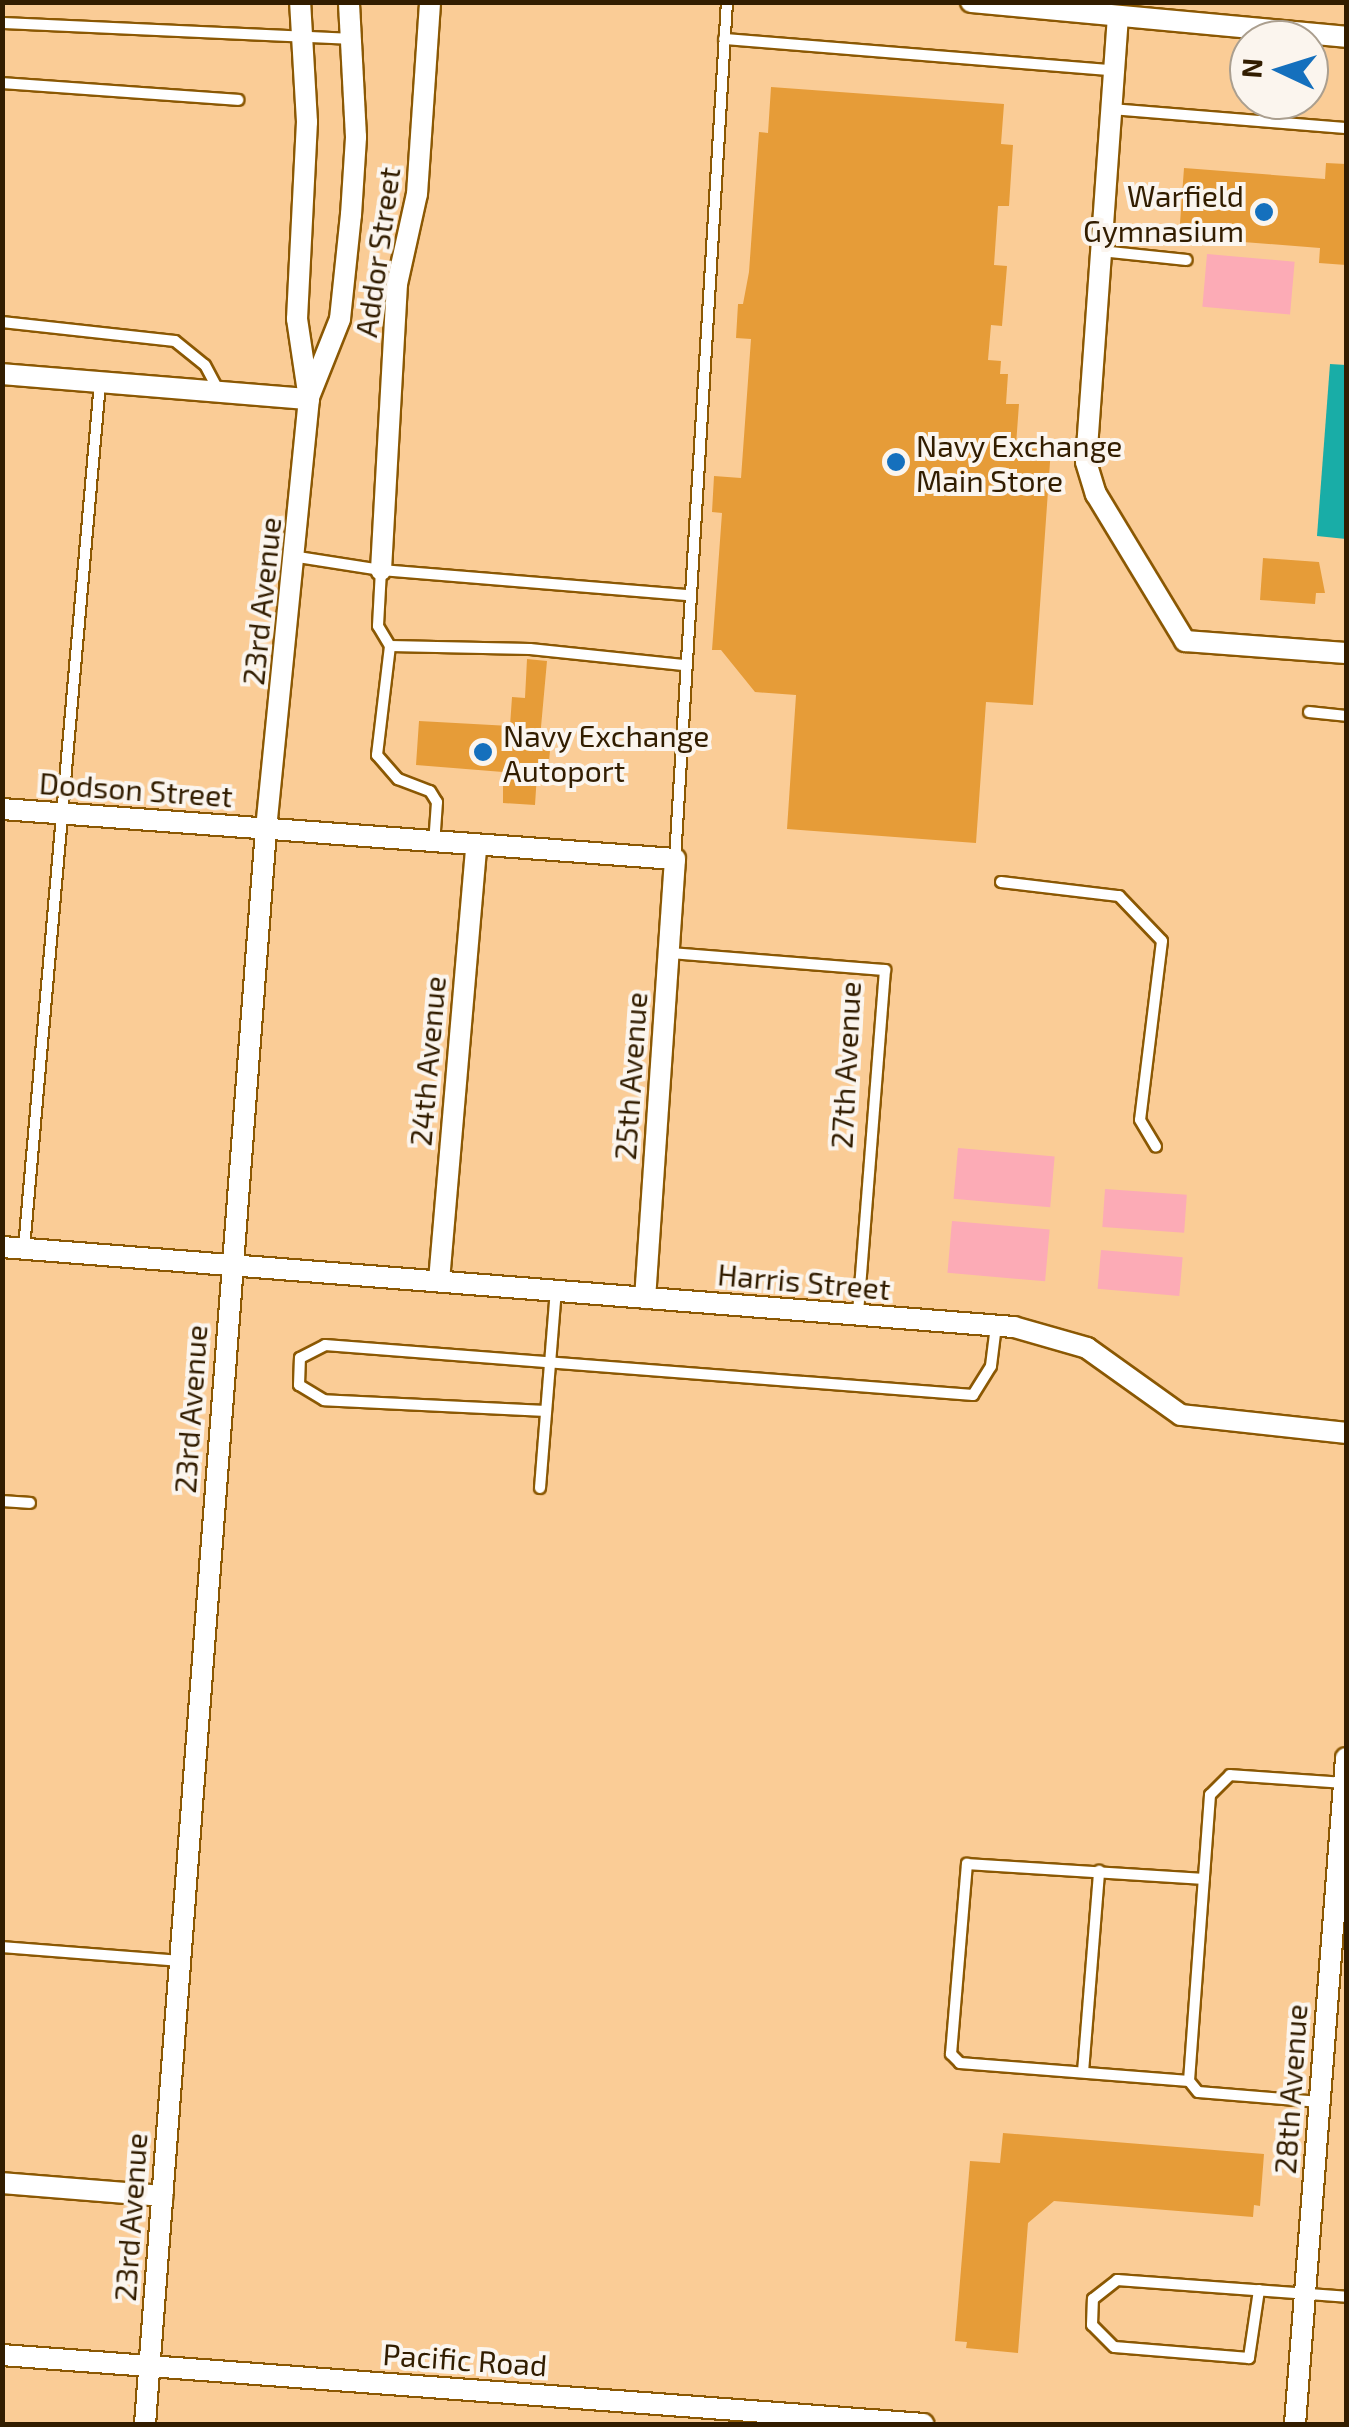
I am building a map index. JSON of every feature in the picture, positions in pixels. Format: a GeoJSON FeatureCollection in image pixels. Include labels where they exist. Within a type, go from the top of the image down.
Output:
{"type":"FeatureCollection","features":[{"type":"Feature","properties":{"kind":"street","name":"23rd Avenue"},"geometry":{"type":"LineString","coordinates":[[145,2424],[266,829],[298,556],[309,399],[297,319],[307,122],[299,40],[300,2]]}},
{"type":"Feature","properties":{"kind":"street","name":"23rd Avenue"},"geometry":{"type":"LineString","coordinates":[[309,399],[342,302],[356,138],[348,2]]}},
{"type":"Feature","properties":{"kind":"street","name":"Addor Street"},"geometry":{"type":"LineString","coordinates":[[381,570],[397,284],[417,194],[430,2]]}},
{"type":"Feature","properties":{"kind":"street"},"geometry":{"type":"LineString","coordinates":[[971,2],[1346,37]]}},
{"type":"Feature","properties":{"kind":"street"},"geometry":{"type":"LineString","coordinates":[[1118,16],[1086,462],[1096,494],[1185,641],[1346,653]]}},
{"type":"Feature","properties":{"kind":"street"},"geometry":{"type":"LineString","coordinates":[[2,374],[309,399]]}},
{"type":"Feature","properties":{"kind":"street","name":"Dodson Street"},"geometry":{"type":"LineString","coordinates":[[2,809],[675,859]]}},
{"type":"Feature","properties":{"kind":"street","name":"24th Avenue"},"geometry":{"type":"LineString","coordinates":[[439,1280],[476,846]]}},
{"type":"Feature","properties":{"kind":"street","name":"25th Avenue"},"geometry":{"type":"LineString","coordinates":[[645,1298],[675,859]]}},
{"type":"Feature","properties":{"kind":"street","name":"Harris Street"},"geometry":{"type":"LineString","coordinates":[[13,1248],[996,1325],[1049,1333],[1086,1348],[1181,1415],[1346,1433]]}},
{"type":"Feature","properties":{"kind":"street","name":"28th Avenue"},"geometry":{"type":"LineString","coordinates":[[1295,2424],[1346,1758]]}},
{"type":"Feature","properties":{"kind":"street"},"geometry":{"type":"LineString","coordinates":[[2,2183],[162,2196]]}},
{"type":"Feature","properties":{"kind":"street","name":"Pacific Road"},"geometry":{"type":"LineString","coordinates":[[2,2355],[923,2424]]}},
{"type":"Feature","properties":{"kind":"lane"},"geometry":{"type":"LineString","coordinates":[[675,859],[686,596],[727,2]]}},
{"type":"Feature","properties":{"kind":"lane"},"geometry":{"type":"LineString","coordinates":[[2,22],[299,40],[349,39]]}},
{"type":"Feature","properties":{"kind":"lane"},"geometry":{"type":"LineString","coordinates":[[724,39],[1113,70]]}},
{"type":"Feature","properties":{"kind":"lane"},"geometry":{"type":"LineString","coordinates":[[2,83],[238,100]]}},
{"type":"Feature","properties":{"kind":"lane"},"geometry":{"type":"LineString","coordinates":[[1110,109],[1346,128]]}},
{"type":"Feature","properties":{"kind":"lane"},"geometry":{"type":"LineString","coordinates":[[1100,251],[1188,260]]}},
{"type":"Feature","properties":{"kind":"lane"},"geometry":{"type":"LineString","coordinates":[[2,322],[175,341],[205,365],[220,392]]}},
{"type":"Feature","properties":{"kind":"lane"},"geometry":{"type":"LineString","coordinates":[[13,1248],[60,814],[100,382]]}},
{"type":"Feature","properties":{"kind":"lane"},"geometry":{"type":"LineString","coordinates":[[298,556],[381,570],[686,596]]}},
{"type":"Feature","properties":{"kind":"lane"},"geometry":{"type":"LineString","coordinates":[[381,570],[378,626],[390,646],[377,755],[398,779],[430,792],[437,802],[434,844]]}},
{"type":"Feature","properties":{"kind":"lane"},"geometry":{"type":"LineString","coordinates":[[390,646],[530,648],[684,665]]}},
{"type":"Feature","properties":{"kind":"lane"},"geometry":{"type":"LineString","coordinates":[[1310,712],[1346,716]]}},
{"type":"Feature","properties":{"kind":"lane"},"geometry":{"type":"LineString","coordinates":[[1001,882],[1118,896],[1162,941],[1140,1120],[1156,1147]]}},
{"type":"Feature","properties":{"kind":"lane","name":"27th Avenue"},"geometry":{"type":"LineString","coordinates":[[668,953],[885,970],[858,1316]]}},
{"type":"Feature","properties":{"kind":"lane"},"geometry":{"type":"LineString","coordinates":[[540,1488],[556,1290]]}},
{"type":"Feature","properties":{"kind":"lane"},"geometry":{"type":"LineString","coordinates":[[546,1411],[324,1400],[299,1385],[300,1358],[325,1345],[973,1395],[991,1366],[996,1325]]}},
{"type":"Feature","properties":{"kind":"lane"},"geometry":{"type":"LineString","coordinates":[[2,1501],[30,1503]]}},
{"type":"Feature","properties":{"kind":"lane"},"geometry":{"type":"LineString","coordinates":[[1189,2082],[1210,1796],[1222,1779],[1344,1783]]}},
{"type":"Feature","properties":{"kind":"lane"},"geometry":{"type":"LineString","coordinates":[[1204,1879],[974,1861],[967,1864],[950,2054],[960,2062],[1189,2082],[1198,2092],[1320,2102]]}},
{"type":"Feature","properties":{"kind":"lane"},"geometry":{"type":"LineString","coordinates":[[1082,2072],[1098,1871]]}},
{"type":"Feature","properties":{"kind":"lane"},"geometry":{"type":"LineString","coordinates":[[2,1947],[179,1961]]}},
{"type":"Feature","properties":{"kind":"lane"},"geometry":{"type":"LineString","coordinates":[[1259,2290],[1249,2358],[1114,2347],[1092,2324],[1095,2296],[1117,2280],[1259,2290],[1346,2297]]}},
{"type":"Feature","properties":{"kind":"shaded area"},"geometry":{"type":"Polygon","coordinates":[[[1207,254],[1295,262],[1290,314],[1202,307],[1207,254]]]}},
{"type":"Feature","properties":{"kind":"shaded area"},"geometry":{"type":"Polygon","coordinates":[[[958,1148],[1055,1156],[1050,1207],[954,1199],[958,1148]]]}},
{"type":"Feature","properties":{"kind":"shaded area"},"geometry":{"type":"Polygon","coordinates":[[[1105,1189],[1187,1195],[1184,1233],[1102,1227],[1105,1189]]]}},
{"type":"Feature","properties":{"kind":"shaded area"},"geometry":{"type":"Polygon","coordinates":[[[952,1221],[1050,1230],[1045,1281],[947,1273],[952,1221]]]}},
{"type":"Feature","properties":{"kind":"shaded area"},"geometry":{"type":"Polygon","coordinates":[[[1101,1250],[1183,1257],[1179,1296],[1098,1289],[1101,1250]]]}},
{"type":"Feature","properties":{"kind":"water"},"geometry":{"type":"Polygon","coordinates":[[[1330,364],[1346,365],[1346,539],[1317,536],[1330,364]]]}},
{"type":"Feature","properties":{"kind":"building","name":"Navy Exchange Main Store"},"geometry":{"type":"Polygon","coordinates":[[[771,87],[1004,104],[1001,144],[1013,145],[1009,206],[998,206],[994,265],[1007,266],[1002,326],[991,325],[988,360],[1001,361],[1000,374],[1008,374],[1006,404],[1019,404],[1016,445],[1051,448],[1033,705],[986,702],[976,843],[787,829],[796,695],[755,692],[721,650],[712,650],[722,513],[712,512],[714,476],[741,478],[751,339],[736,338],[738,304],[743,304],[749,272],[759,132],[768,133],[771,87]]]}},
{"type":"Feature","properties":{"kind":"building","name":"Warfield Gymnasium"},"geometry":{"type":"Polygon","coordinates":[[[1326,163],[1346,164],[1346,265],[1319,263],[1320,248],[1179,237],[1184,168],[1325,179],[1326,163]]]}},
{"type":"Feature","properties":{"kind":"building"},"geometry":{"type":"Polygon","coordinates":[[[1263,558],[1319,562],[1325,593],[1316,593],[1315,604],[1260,600],[1263,558]]]}},
{"type":"Feature","properties":{"kind":"building","name":"Navy Exchange Autoport"},"geometry":{"type":"Polygon","coordinates":[[[527,659],[547,661],[540,738],[551,739],[548,774],[537,774],[535,805],[503,803],[503,772],[416,765],[419,721],[510,726],[512,697],[525,698],[527,659]]]}},
{"type":"Feature","properties":{"kind":"building"},"geometry":{"type":"Polygon","coordinates":[[[1003,2133],[1264,2154],[1260,2206],[1254,2205],[1253,2217],[1054,2201],[1028,2223],[1018,2353],[966,2348],[967,2342],[955,2341],[970,2161],[1000,2163],[1003,2133]]]}},
{"type":"Feature","properties":{"kind":"place","name":"Warfield Gymnasium"},"geometry":{"type":"Point","coordinates":[1264,212]}},
{"type":"Feature","properties":{"kind":"place","name":"Navy Exchange Main Store"},"geometry":{"type":"Point","coordinates":[896,462]}},
{"type":"Feature","properties":{"kind":"place","name":"Navy Exchange Autoport"},"geometry":{"type":"Point","coordinates":[483,752]}}]}
